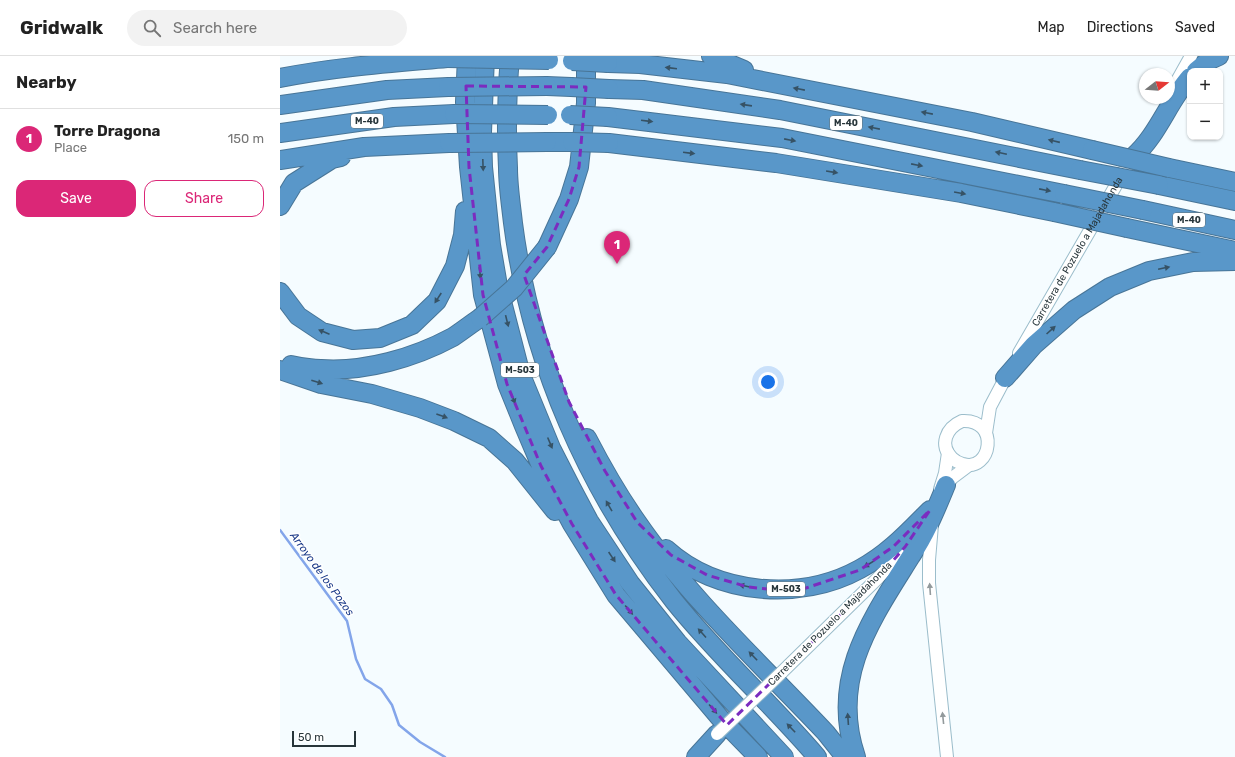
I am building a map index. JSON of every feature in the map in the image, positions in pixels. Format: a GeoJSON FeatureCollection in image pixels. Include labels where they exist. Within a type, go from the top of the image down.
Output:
{"type":"FeatureCollection","features":[{"type":"Feature","properties":{"kind":"highway"},"geometry":{"type":"LineString","coordinates":[[420,56],[549,60],[579,59],[727,74],[972,122],[1170,168],[1231,180]]}},
{"type":"Feature","properties":{"kind":"highway","name":"M-503"},"geometry":{"type":"LineString","coordinates":[[467,56],[465,102],[469,167],[483,294],[507,384],[541,466],[572,524],[616,595]]}},
{"type":"Feature","properties":{"kind":"highway","name":"M-503"},"geometry":{"type":"LineString","coordinates":[[485,56],[482,132],[483,167],[491,244],[498,286],[521,375],[551,448],[589,521],[630,583],[678,643],[784,757]]}},
{"type":"Feature","properties":{"kind":"highway","name":"M-503"},"geometry":{"type":"LineString","coordinates":[[510,56],[507,131],[508,169],[516,248],[529,310],[547,371],[576,444],[630,541],[684,613],[817,757]]}},
{"type":"Feature","properties":{"kind":"highway"},"geometry":{"type":"LineString","coordinates":[[711,56],[780,85]]}},
{"type":"Feature","properties":{"kind":"highway"},"geometry":{"type":"LineString","coordinates":[[1200,68],[1219,56]]}},
{"type":"Feature","properties":{"kind":"highway"},"geometry":{"type":"LineString","coordinates":[[280,78],[369,65],[447,58]]}},
{"type":"Feature","properties":{"kind":"highway"},"geometry":{"type":"LineString","coordinates":[[280,364],[321,369],[354,368],[392,361],[424,350],[453,337],[480,318],[514,288],[547,247],[569,199],[579,167],[586,103],[579,59]]}},
{"type":"Feature","properties":{"kind":"highway"},"geometry":{"type":"LineString","coordinates":[[1133,157],[1147,143],[1187,80]]}},
{"type":"Feature","properties":{"kind":"highway","name":"M-40"},"geometry":{"type":"LineString","coordinates":[[280,105],[387,90],[448,87],[571,86],[643,90],[780,110],[1235,201]]}},
{"type":"Feature","properties":{"kind":"highway","name":"M-40"},"geometry":{"type":"LineString","coordinates":[[280,133],[394,117],[454,114],[608,116],[782,138],[1143,210],[1235,230]]}},
{"type":"Feature","properties":{"kind":"highway"},"geometry":{"type":"LineString","coordinates":[[280,160],[364,147],[449,143],[609,143],[776,163],[961,193],[1235,250]]}},
{"type":"Feature","properties":{"kind":"highway"},"geometry":{"type":"LineString","coordinates":[[280,206],[294,183],[332,159],[398,146]]}},
{"type":"Feature","properties":{"kind":"highway"},"geometry":{"type":"LineString","coordinates":[[280,292],[298,316],[322,332],[353,340],[380,338],[412,325],[437,301],[455,266],[463,235],[469,167]]}},
{"type":"Feature","properties":{"kind":"highway","name":"M-503"},"geometry":{"type":"LineString","coordinates":[[516,248],[543,334],[570,402],[595,454],[637,522],[687,586],[826,733],[845,757]]}},
{"type":"Feature","properties":{"kind":"highway"},"geometry":{"type":"LineString","coordinates":[[1005,378],[1034,345],[1074,310],[1110,288],[1149,271],[1193,262],[1235,261]]}},
{"type":"Feature","properties":{"kind":"highway","name":"M-503"},"geometry":{"type":"LineString","coordinates":[[280,370],[321,384],[372,394],[420,408],[454,421],[489,438],[515,461],[547,499],[596,570],[616,595],[720,718],[757,756]]}},
{"type":"Feature","properties":{"kind":"highway"},"geometry":{"type":"LineString","coordinates":[[856,757],[849,731],[848,716],[848,687],[853,665],[860,644],[869,625],[897,576],[912,556],[932,509],[946,485]]}},
{"type":"Feature","properties":{"kind":"highway","name":"M-503"},"geometry":{"type":"LineString","coordinates":[[637,522],[671,554],[688,566],[721,581],[748,587],[778,590],[806,588],[836,580],[860,570],[894,546],[932,509]]}},
{"type":"Feature","properties":{"kind":"highway"},"geometry":{"type":"LineString","coordinates":[[696,757],[717,734]]}},
{"type":"Feature","properties":{"kind":"street"},"geometry":{"type":"LineString","coordinates":[[1175,84],[1191,56]]}},
{"type":"Feature","properties":{"kind":"street","name":"Carretera de Pozuelo a Majadahonda"},"geometry":{"type":"LineString","coordinates":[[969,421],[984,412],[990,406],[1164,104]]}},
{"type":"Feature","properties":{"kind":"street","name":"Carretera de Pozuelo a Majadahonda"},"geometry":{"type":"LineString","coordinates":[[986,433],[990,406]]}},
{"type":"Feature","properties":{"kind":"street"},"geometry":{"type":"LineString","coordinates":[[946,485],[959,471],[974,464],[985,455],[988,448],[986,433],[982,427],[969,421],[956,424],[950,428],[945,441],[948,453],[953,460],[968,466]]}},
{"type":"Feature","properties":{"kind":"street","name":"Carretera de Pozuelo a Majadahonda"},"geometry":{"type":"LineString","coordinates":[[717,734],[888,568],[906,547],[932,509],[945,473],[948,453]]}},
{"type":"Feature","properties":{"kind":"street","name":"Carretera de Pozuelo a Majadahonda"},"geometry":{"type":"LineString","coordinates":[[932,509],[929,583],[947,757]]}},
{"type":"Feature","properties":{"kind":"highlighted area"},"geometry":{"type":"Polygon","coordinates":[[[466,86],[586,87],[579,167],[569,199],[547,247],[524,275],[569,402],[605,471],[637,522],[671,555],[707,575],[748,587],[778,590],[806,588],[860,570],[894,546],[930,510],[905,547],[878,578],[727,725],[616,595],[572,524],[541,466],[507,384],[483,295],[469,167],[466,86]]]}},
{"type":"Feature","properties":{"kind":"waterway","name":"Arroyo de los Pozos"},"geometry":{"type":"LineString","coordinates":[[280,530],[347,621],[356,659],[365,679],[381,689],[392,705],[399,725],[420,742],[445,757]]}},
{"type":"Feature","properties":{"kind":"place","name":"Torre Dragona"},"geometry":{"type":"Point","coordinates":[617,264]}}]}
